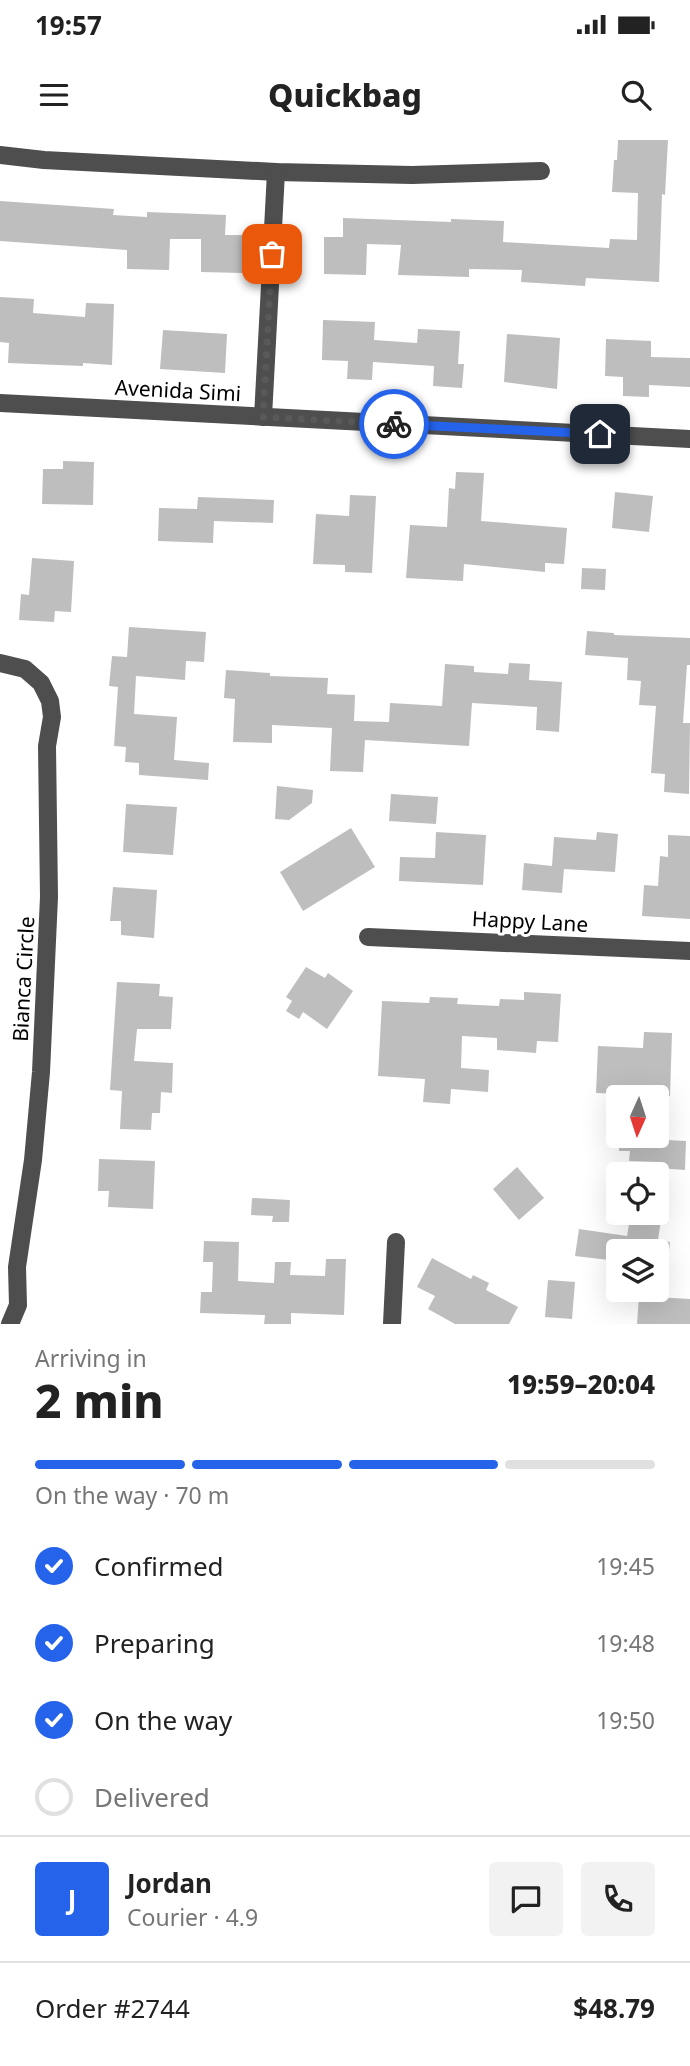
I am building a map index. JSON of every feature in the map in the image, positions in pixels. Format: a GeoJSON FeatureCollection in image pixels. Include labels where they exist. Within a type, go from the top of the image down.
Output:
{"type":"FeatureCollection","features":[{"type":"Feature","properties":{"kind":"street"},"geometry":{"type":"LineString","coordinates":[[0,155],[44,160],[276,173],[412,175],[541,171]]}},
{"type":"Feature","properties":{"kind":"street"},"geometry":{"type":"LineString","coordinates":[[263,417],[276,173]]}},
{"type":"Feature","properties":{"kind":"street","name":"Avenida Simi"},"geometry":{"type":"LineString","coordinates":[[0,403],[690,439]]}},
{"type":"Feature","properties":{"kind":"street","name":"Bianca Circle"},"geometry":{"type":"LineString","coordinates":[[0,663],[25,669],[40,683],[50,701],[52,717],[47,746],[49,897],[41,1072],[33,1160],[17,1267],[18,1305],[10,1324]]}},
{"type":"Feature","properties":{"kind":"street","name":"Happy Lane"},"geometry":{"type":"LineString","coordinates":[[368,937],[690,951]]}},
{"type":"Feature","properties":{"kind":"street"},"geometry":{"type":"LineString","coordinates":[[391,1324],[396,1242]]}},
{"type":"Feature","properties":{"kind":"building"},"geometry":{"type":"Polygon","coordinates":[[[618,140],[668,140],[665,195],[662,194],[659,282],[586,278],[585,286],[521,282],[522,270],[469,269],[469,277],[398,275],[401,245],[367,244],[366,275],[324,274],[324,237],[343,237],[343,218],[504,221],[503,242],[609,248],[610,239],[637,240],[638,193],[612,192],[618,140]]]}},
{"type":"Feature","properties":{"kind":"building"},"geometry":{"type":"Polygon","coordinates":[[[0,201],[114,209],[113,215],[147,217],[147,212],[226,215],[225,235],[244,235],[242,273],[201,272],[201,239],[170,239],[169,270],[127,269],[127,250],[0,241],[0,201]]]}},
{"type":"Feature","properties":{"kind":"building"},"geometry":{"type":"Polygon","coordinates":[[[0,297],[34,299],[33,313],[85,317],[86,303],[114,304],[112,365],[8,363],[9,343],[0,342],[0,297]]]}},
{"type":"Feature","properties":{"kind":"building"},"geometry":{"type":"Polygon","coordinates":[[[323,320],[375,322],[374,340],[417,343],[418,329],[460,331],[458,364],[464,364],[462,388],[433,386],[434,366],[373,362],[372,380],[347,379],[348,361],[322,360],[323,320]]]}},
{"type":"Feature","properties":{"kind":"building"},"geometry":{"type":"Polygon","coordinates":[[[163,330],[227,334],[225,373],[160,369],[163,330]]]}},
{"type":"Feature","properties":{"kind":"building"},"geometry":{"type":"Polygon","coordinates":[[[507,334],[560,338],[557,389],[504,382],[507,334]]]}},
{"type":"Feature","properties":{"kind":"building"},"geometry":{"type":"Polygon","coordinates":[[[606,339],[651,341],[651,357],[690,358],[690,387],[649,385],[649,397],[623,396],[623,377],[605,376],[606,339]]]}},
{"type":"Feature","properties":{"kind":"building"},"geometry":{"type":"Polygon","coordinates":[[[63,461],[94,462],[93,505],[42,504],[43,469],[63,469],[63,461]]]}},
{"type":"Feature","properties":{"kind":"building"},"geometry":{"type":"Polygon","coordinates":[[[456,472],[484,473],[481,521],[567,528],[564,564],[545,563],[545,572],[464,564],[463,581],[406,578],[410,525],[447,527],[449,488],[455,489],[456,472]]]}},
{"type":"Feature","properties":{"kind":"building"},"geometry":{"type":"Polygon","coordinates":[[[615,492],[653,496],[649,532],[612,528],[615,492]]]}},
{"type":"Feature","properties":{"kind":"building"},"geometry":{"type":"Polygon","coordinates":[[[350,495],[376,496],[372,573],[345,572],[345,565],[313,564],[316,514],[349,516],[350,495]]]}},
{"type":"Feature","properties":{"kind":"building"},"geometry":{"type":"Polygon","coordinates":[[[198,497],[274,500],[273,523],[214,521],[213,543],[158,541],[159,508],[197,509],[198,497]]]}},
{"type":"Feature","properties":{"kind":"building"},"geometry":{"type":"Polygon","coordinates":[[[32,558],[74,561],[71,612],[55,611],[54,622],[19,620],[21,594],[29,595],[32,558]]]}},
{"type":"Feature","properties":{"kind":"building"},"geometry":{"type":"Polygon","coordinates":[[[582,568],[606,569],[605,590],[581,589],[582,568]]]}},
{"type":"Feature","properties":{"kind":"building"},"geometry":{"type":"Polygon","coordinates":[[[129,627],[206,632],[204,662],[186,661],[185,680],[136,676],[134,714],[177,717],[174,760],[209,763],[208,780],[139,775],[139,763],[125,762],[126,747],[114,746],[118,687],[109,686],[112,656],[127,657],[129,627]]]}},
{"type":"Feature","properties":{"kind":"building"},"geometry":{"type":"Polygon","coordinates":[[[587,631],[614,635],[690,638],[690,665],[687,665],[683,723],[690,723],[689,794],[664,792],[665,774],[651,773],[656,706],[639,705],[641,681],[627,680],[628,658],[585,655],[587,631]]]}},
{"type":"Feature","properties":{"kind":"building"},"geometry":{"type":"Polygon","coordinates":[[[509,663],[530,664],[529,680],[562,682],[559,732],[536,730],[537,707],[472,703],[469,746],[365,740],[363,772],[330,771],[332,728],[272,725],[272,743],[233,742],[235,699],[224,698],[226,670],[270,673],[270,676],[328,678],[327,694],[355,695],[354,721],[389,722],[390,703],[442,706],[445,664],[474,666],[474,672],[508,674],[509,663]]]}},
{"type":"Feature","properties":{"kind":"building"},"geometry":{"type":"Polygon","coordinates":[[[277,786],[313,790],[312,803],[289,820],[275,819],[277,786]]]}},
{"type":"Feature","properties":{"kind":"building"},"geometry":{"type":"Polygon","coordinates":[[[391,794],[438,797],[436,824],[389,821],[391,794]]]}},
{"type":"Feature","properties":{"kind":"building"},"geometry":{"type":"Polygon","coordinates":[[[126,804],[177,807],[173,855],[123,852],[126,804]]]}},
{"type":"Feature","properties":{"kind":"building"},"geometry":{"type":"Polygon","coordinates":[[[351,828],[375,867],[303,911],[280,872],[351,828]]]}},
{"type":"Feature","properties":{"kind":"building"},"geometry":{"type":"Polygon","coordinates":[[[436,832],[486,835],[483,885],[399,881],[400,857],[435,858],[436,832]]]}},
{"type":"Feature","properties":{"kind":"building"},"geometry":{"type":"Polygon","coordinates":[[[597,832],[618,834],[615,872],[564,869],[562,893],[522,890],[524,863],[552,866],[554,837],[596,840],[597,832]]]}},
{"type":"Feature","properties":{"kind":"building"},"geometry":{"type":"Polygon","coordinates":[[[668,835],[690,836],[690,919],[642,916],[644,885],[658,886],[660,856],[668,857],[668,835]]]}},
{"type":"Feature","properties":{"kind":"building"},"geometry":{"type":"Polygon","coordinates":[[[113,887],[157,890],[154,938],[121,935],[121,921],[110,921],[113,887]]]}},
{"type":"Feature","properties":{"kind":"building"},"geometry":{"type":"Polygon","coordinates":[[[306,967],[325,978],[328,973],[353,991],[327,1029],[303,1012],[299,1019],[286,1011],[292,1001],[286,997],[306,967]]]}},
{"type":"Feature","properties":{"kind":"building"},"geometry":{"type":"Polygon","coordinates":[[[117,982],[160,984],[159,996],[173,997],[171,1029],[137,1029],[134,1061],[173,1063],[172,1093],[161,1092],[160,1113],[152,1113],[151,1130],[120,1129],[122,1091],[110,1090],[117,982]]]}},
{"type":"Feature","properties":{"kind":"building"},"geometry":{"type":"Polygon","coordinates":[[[524,992],[561,994],[558,1042],[537,1041],[536,1053],[497,1050],[497,1038],[462,1036],[461,1068],[489,1070],[488,1092],[451,1089],[450,1104],[423,1102],[425,1079],[378,1076],[382,1001],[429,1003],[430,997],[458,998],[457,1004],[499,1006],[500,999],[524,1000],[524,992]]]}},
{"type":"Feature","properties":{"kind":"building"},"geometry":{"type":"Polygon","coordinates":[[[644,1032],[672,1033],[670,1096],[669,1085],[606,1085],[606,1093],[596,1093],[598,1046],[643,1048],[644,1032]]]}},
{"type":"Feature","properties":{"kind":"building"},"geometry":{"type":"Polygon","coordinates":[[[669,1140],[686,1141],[685,1170],[669,1169],[669,1162],[629,1161],[630,1151],[619,1151],[619,1148],[669,1148],[669,1140]]]}},
{"type":"Feature","properties":{"kind":"building"},"geometry":{"type":"Polygon","coordinates":[[[99,1159],[155,1161],[153,1209],[108,1207],[109,1191],[98,1191],[99,1159]]]}},
{"type":"Feature","properties":{"kind":"building"},"geometry":{"type":"Polygon","coordinates":[[[517,1167],[544,1198],[519,1220],[493,1189],[517,1167]]]}},
{"type":"Feature","properties":{"kind":"building"},"geometry":{"type":"Polygon","coordinates":[[[252,1198],[290,1200],[289,1222],[272,1222],[273,1216],[251,1215],[252,1198]]]}},
{"type":"Feature","properties":{"kind":"building"},"geometry":{"type":"Polygon","coordinates":[[[629,1225],[660,1225],[658,1239],[606,1239],[606,1260],[575,1256],[579,1229],[627,1236],[629,1225]]]}},
{"type":"Feature","properties":{"kind":"building"},"geometry":{"type":"Polygon","coordinates":[[[204,1241],[239,1242],[238,1281],[274,1283],[275,1262],[291,1262],[290,1275],[325,1276],[326,1259],[346,1259],[344,1315],[291,1313],[291,1324],[264,1324],[265,1315],[200,1313],[201,1292],[212,1292],[213,1262],[203,1262],[204,1241]]]}},
{"type":"Feature","properties":{"kind":"building"},"geometry":{"type":"Polygon","coordinates":[[[432,1258],[471,1279],[473,1275],[489,1283],[486,1290],[518,1307],[509,1324],[455,1324],[428,1309],[435,1296],[417,1287],[432,1258]]]}},
{"type":"Feature","properties":{"kind":"building"},"geometry":{"type":"Polygon","coordinates":[[[548,1280],[575,1282],[572,1319],[545,1317],[548,1280]]]}},
{"type":"Feature","properties":{"kind":"building"},"geometry":{"type":"Polygon","coordinates":[[[669,1298],[690,1299],[690,1324],[637,1324],[639,1302],[669,1302],[669,1298]]]}},
{"type":"Feature","properties":{"kind":"way so far"},"geometry":{"type":"LineString","coordinates":[[272,254],[263,417],[394,424]]}},
{"type":"Feature","properties":{"kind":"route"},"geometry":{"type":"LineString","coordinates":[[394,424],[600,434]]}}]}
